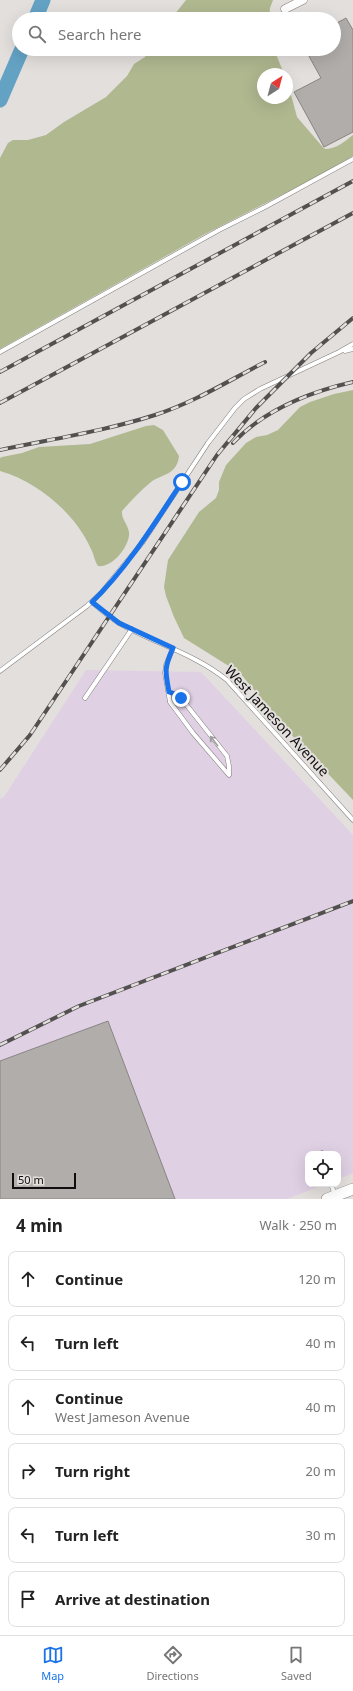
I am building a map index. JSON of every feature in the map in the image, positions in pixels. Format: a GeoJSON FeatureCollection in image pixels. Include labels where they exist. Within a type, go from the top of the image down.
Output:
{"type":"FeatureCollection","features":[{"type":"Feature","properties":{"kind":"street"},"geometry":{"type":"LineString","coordinates":[[285,9],[303,0]]}},
{"type":"Feature","properties":{"kind":"street"},"geometry":{"type":"LineString","coordinates":[[331,1197],[353,1189]]}},
{"type":"Feature","properties":{"kind":"lane"},"geometry":{"type":"LineString","coordinates":[[0,352],[219,230],[265,207],[353,159]]}},
{"type":"Feature","properties":{"kind":"lane"},"geometry":{"type":"LineString","coordinates":[[0,670],[92,602],[101,593],[142,543],[208,443],[235,408],[244,399],[260,389],[353,344]]}},
{"type":"Feature","properties":{"kind":"lane"},"geometry":{"type":"LineString","coordinates":[[339,352],[353,349]]}},
{"type":"Feature","properties":{"kind":"lane","name":"West Jameson Avenue"},"geometry":{"type":"LineString","coordinates":[[92,602],[109,616],[212,669],[227,680],[353,820]]}},
{"type":"Feature","properties":{"kind":"lane"},"geometry":{"type":"LineString","coordinates":[[85,698],[132,629]]}},
{"type":"Feature","properties":{"kind":"lane"},"geometry":{"type":"LineString","coordinates":[[169,692],[178,695],[181,698],[227,756],[229,775],[193,733],[170,702],[165,673],[166,665],[173,648]]}},
{"type":"Feature","properties":{"kind":"shaded area"},"geometry":{"type":"Polygon","coordinates":[[[86,670],[201,672],[353,835],[353,1173],[341,1178],[341,1151],[305,1151],[305,1187],[318,1187],[287,1199],[0,1199],[0,799],[4,797],[86,670]]]}},
{"type":"Feature","properties":{"kind":"green space"},"geometry":{"type":"Polygon","coordinates":[[[186,0],[273,0],[270,12],[177,12],[186,0]]]}},
{"type":"Feature","properties":{"kind":"green space"},"geometry":{"type":"Polygon","coordinates":[[[146,56],[277,56],[282,68],[257,68],[257,104],[293,104],[293,102],[297,117],[325,149],[340,145],[353,135],[353,156],[309,181],[205,234],[0,349],[0,158],[8,143],[13,140],[28,140],[46,135],[64,122],[106,97],[127,76],[134,64],[146,56]]]}},
{"type":"Feature","properties":{"kind":"green space"},"geometry":{"type":"Polygon","coordinates":[[[353,390],[353,800],[296,740],[240,673],[184,638],[174,617],[164,587],[168,560],[199,512],[216,498],[219,490],[219,482],[226,465],[246,443],[256,437],[267,435],[278,430],[300,407],[310,402],[334,394],[353,390]]]}},
{"type":"Feature","properties":{"kind":"green space"},"geometry":{"type":"Polygon","coordinates":[[[154,425],[163,430],[179,456],[178,462],[168,473],[155,479],[147,485],[122,511],[129,532],[126,546],[114,560],[103,566],[98,566],[84,536],[65,511],[41,491],[28,483],[0,471],[0,458],[2,457],[22,453],[39,447],[90,444],[146,426],[154,425]]]}},
{"type":"Feature","properties":{"kind":"building"},"geometry":{"type":"Polygon","coordinates":[[[346,18],[353,30],[353,132],[324,147],[294,92],[321,78],[309,56],[341,56],[341,21],[346,18]]]}},
{"type":"Feature","properties":{"kind":"building"},"geometry":{"type":"Polygon","coordinates":[[[108,1021],[175,1199],[0,1199],[0,1061],[108,1021]]]}},
{"type":"Feature","properties":{"kind":"waterway"},"geometry":{"type":"LineString","coordinates":[[38,12],[43,0]]}},
{"type":"Feature","properties":{"kind":"waterway"},"geometry":{"type":"LineString","coordinates":[[0,100],[19,56]]}},
{"type":"Feature","properties":{"kind":"railway"},"geometry":{"type":"LineString","coordinates":[[0,372],[353,181]]}},
{"type":"Feature","properties":{"kind":"railway"},"geometry":{"type":"LineString","coordinates":[[0,403],[353,213]]}},
{"type":"Feature","properties":{"kind":"railway"},"geometry":{"type":"LineString","coordinates":[[0,770],[30,735],[217,455],[256,408],[311,353],[353,318]]}},
{"type":"Feature","properties":{"kind":"railway"},"geometry":{"type":"LineString","coordinates":[[0,450],[98,430],[155,415],[197,398],[265,362]]}},
{"type":"Feature","properties":{"kind":"railway"},"geometry":{"type":"LineString","coordinates":[[233,443],[245,431],[259,421],[288,404],[320,391],[353,382]]}},
{"type":"Feature","properties":{"kind":"railway"},"geometry":{"type":"LineString","coordinates":[[0,1045],[79,1006],[353,901]]}},
{"type":"Feature","properties":{"kind":"route"},"geometry":{"type":"LineString","coordinates":[[181,698],[178,695],[169,692],[165,673],[166,665],[173,648],[119,623],[92,602],[142,543],[182,482]]}}]}
